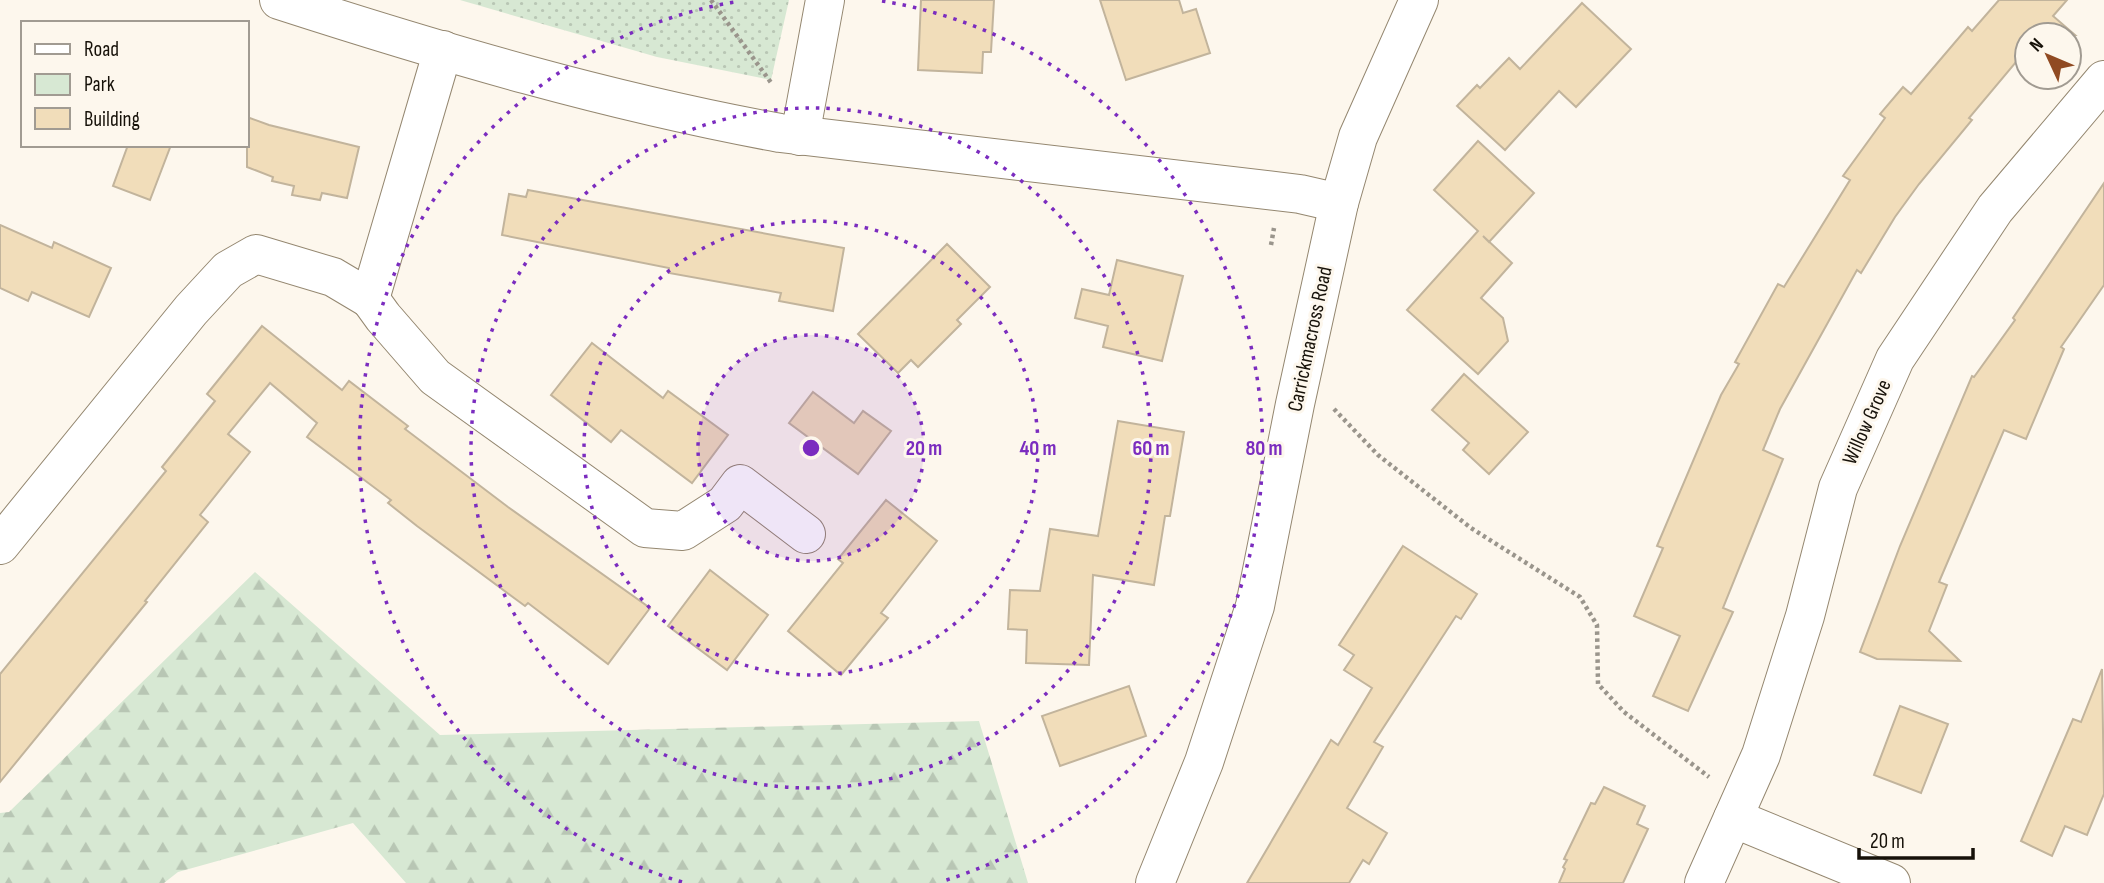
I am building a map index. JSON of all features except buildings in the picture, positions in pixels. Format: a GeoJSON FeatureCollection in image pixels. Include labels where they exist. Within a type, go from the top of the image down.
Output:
{"type":"FeatureCollection","features":[{"type":"Feature","properties":{"kind":"street"},"geometry":{"type":"LineString","coordinates":[[279,0],[571,87],[724,123],[803,120],[1339,202]]}},
{"type":"Feature","properties":{"kind":"street"},"geometry":{"type":"LineString","coordinates":[[803,120],[825,0]]}},
{"type":"Feature","properties":{"kind":"street","name":"Carrickmacross Road"},"geometry":{"type":"LineString","coordinates":[[1155,883],[1204,762],[1255,606],[1339,202],[1358,137],[1419,0]]}},
{"type":"Feature","properties":{"kind":"street"},"geometry":{"type":"LineString","coordinates":[[370,299],[443,50]]}},
{"type":"Feature","properties":{"kind":"street","name":"Willow Grove"},"geometry":{"type":"LineString","coordinates":[[1704,883],[1761,755],[1797,641],[1838,488],[1895,359],[1995,209],[2104,80]]}},
{"type":"Feature","properties":{"kind":"street"},"geometry":{"type":"LineString","coordinates":[[0,545],[191,310],[228,270],[256,254],[332,276],[370,299],[435,377],[645,528],[683,531],[725,504],[740,484],[806,534]]}},
{"type":"Feature","properties":{"kind":"street"},"geometry":{"type":"LineString","coordinates":[[1737,810],[1891,883]]}},
{"type":"Feature","properties":{"kind":"path"},"geometry":{"type":"LineString","coordinates":[[711,0],[770,83],[803,120]]}},
{"type":"Feature","properties":{"kind":"path"},"geometry":{"type":"LineString","coordinates":[[1329,403],[1378,455],[1461,520],[1580,597],[1597,625],[1598,684],[1625,712],[1737,810]]}},
{"type":"Feature","properties":{"kind":"green space"},"geometry":{"type":"Polygon","coordinates":[[[460,0],[789,0],[771,80],[657,57],[460,0]]]}},
{"type":"Feature","properties":{"kind":"green space"},"geometry":{"type":"Polygon","coordinates":[[[255,572],[440,735],[979,721],[1028,883],[406,883],[353,823],[178,872],[164,883],[0,883],[0,813],[9,812],[255,572]]]}}]}
